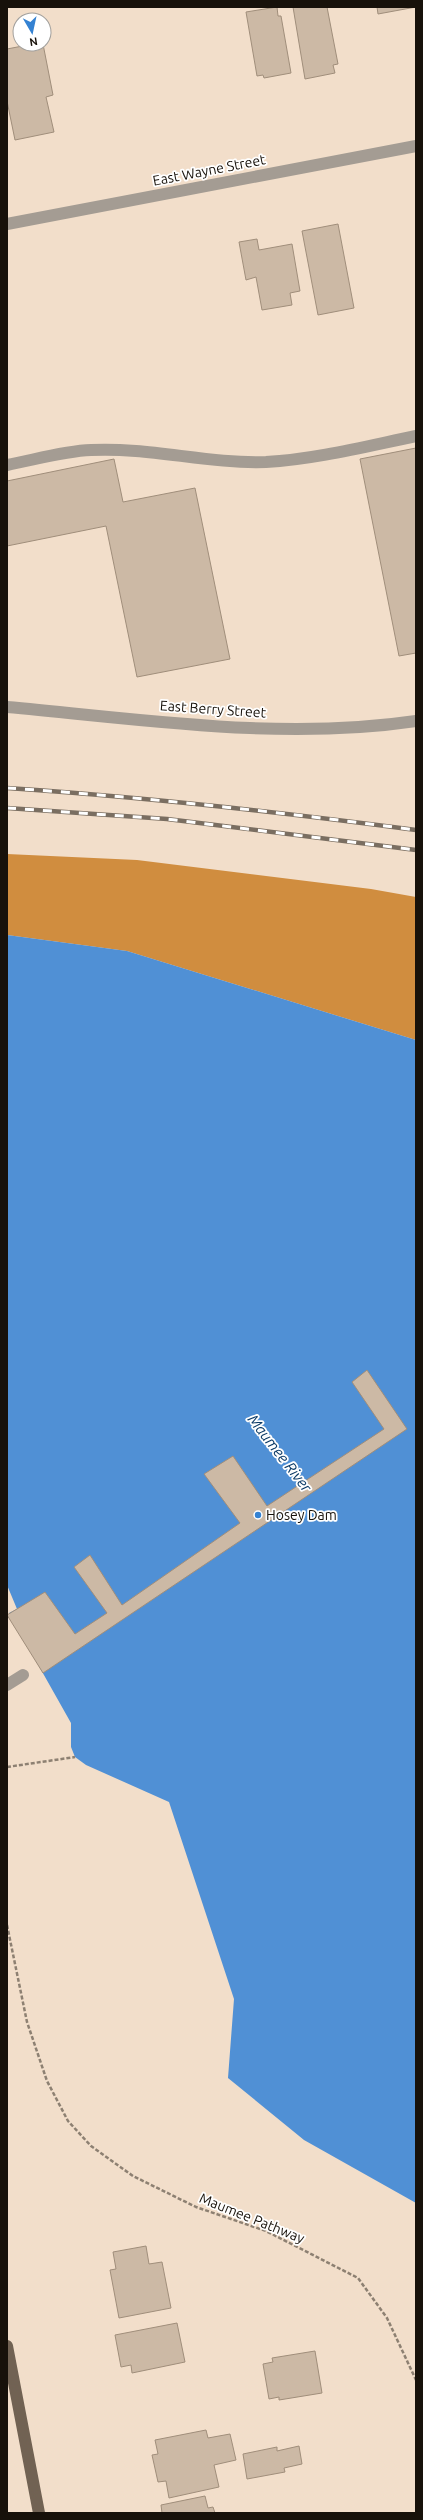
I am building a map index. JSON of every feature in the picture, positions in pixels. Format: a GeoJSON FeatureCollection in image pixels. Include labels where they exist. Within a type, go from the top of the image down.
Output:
{"type":"FeatureCollection","features":[{"type":"Feature","properties":{"kind":"main road"},"geometry":{"type":"LineString","coordinates":[[7,2346],[39,2513]]}},
{"type":"Feature","properties":{"kind":"street","name":"East Wayne Street"},"geometry":{"type":"LineString","coordinates":[[7,224],[416,146]]}},
{"type":"Feature","properties":{"kind":"street"},"geometry":{"type":"LineString","coordinates":[[7,465],[90,450],[134,451],[230,461],[267,462],[344,451],[416,436]]}},
{"type":"Feature","properties":{"kind":"street","name":"East Berry Street"},"geometry":{"type":"LineString","coordinates":[[7,707],[249,728],[316,730],[416,721]]}},
{"type":"Feature","properties":{"kind":"street"},"geometry":{"type":"LineString","coordinates":[[7,1685],[23,1675]]}},
{"type":"Feature","properties":{"kind":"path"},"geometry":{"type":"LineString","coordinates":[[7,1767],[75,1757]]}},
{"type":"Feature","properties":{"kind":"path","name":"Maumee Pathway"},"geometry":{"type":"LineString","coordinates":[[7,1925],[27,2022],[47,2081],[68,2121],[90,2146],[133,2176],[161,2190],[196,2207],[266,2231],[358,2278],[387,2318],[416,2380]]}},
{"type":"Feature","properties":{"kind":"shaded area"},"geometry":{"type":"Polygon","coordinates":[[[7,854],[137,860],[371,889],[416,897],[416,1040],[127,951],[7,935],[7,854]]]}},
{"type":"Feature","properties":{"kind":"water","name":"Maumee River"},"geometry":{"type":"Polygon","coordinates":[[[7,935],[127,951],[416,1040],[416,2203],[304,2140],[228,2078],[234,1999],[169,1802],[86,1765],[75,1757],[71,1747],[71,1723],[9,1613],[17,1609],[7,1585],[7,935]]]}},
{"type":"Feature","properties":{"kind":"building"},"geometry":{"type":"Polygon","coordinates":[[[277,7],[278,16],[281,16],[291,73],[264,78],[263,75],[257,76],[246,12],[277,7]]]}},
{"type":"Feature","properties":{"kind":"building"},"geometry":{"type":"Polygon","coordinates":[[[293,7],[327,7],[338,64],[333,65],[335,73],[305,79],[293,7]]]}},
{"type":"Feature","properties":{"kind":"building"},"geometry":{"type":"Polygon","coordinates":[[[377,7],[416,7],[378,14],[377,7]]]}},
{"type":"Feature","properties":{"kind":"building"},"geometry":{"type":"Polygon","coordinates":[[[12,48],[12,52],[45,52],[53,95],[46,97],[54,132],[15,140],[7,101],[7,49],[12,48]]]}},
{"type":"Feature","properties":{"kind":"building"},"geometry":{"type":"Polygon","coordinates":[[[338,224],[354,308],[318,315],[302,231],[338,224]]]}},
{"type":"Feature","properties":{"kind":"building"},"geometry":{"type":"Polygon","coordinates":[[[257,239],[259,250],[292,244],[300,291],[290,293],[292,305],[262,310],[256,277],[246,280],[239,242],[257,239]]]}},
{"type":"Feature","properties":{"kind":"building"},"geometry":{"type":"Polygon","coordinates":[[[416,448],[416,653],[399,656],[360,459],[416,448]]]}},
{"type":"Feature","properties":{"kind":"building"},"geometry":{"type":"Polygon","coordinates":[[[114,459],[123,502],[195,488],[230,659],[137,677],[106,526],[7,546],[7,481],[114,459]]]}},
{"type":"Feature","properties":{"kind":"building","name":"Hosey Dam"},"geometry":{"type":"Polygon","coordinates":[[[367,1370],[407,1429],[43,1673],[7,1615],[45,1592],[75,1634],[107,1613],[74,1567],[90,1555],[122,1605],[240,1523],[204,1474],[233,1456],[267,1506],[384,1429],[352,1382],[367,1370]]]}},
{"type":"Feature","properties":{"kind":"building"},"geometry":{"type":"Polygon","coordinates":[[[146,2246],[149,2264],[162,2262],[171,2308],[119,2318],[110,2270],[116,2269],[113,2252],[146,2246]]]}},
{"type":"Feature","properties":{"kind":"building"},"geometry":{"type":"Polygon","coordinates":[[[177,2323],[185,2362],[132,2373],[131,2365],[121,2367],[115,2335],[177,2323]]]}},
{"type":"Feature","properties":{"kind":"building"},"geometry":{"type":"Polygon","coordinates":[[[315,2351],[322,2393],[279,2400],[279,2397],[269,2399],[263,2364],[273,2362],[272,2358],[315,2351]]]}},
{"type":"Feature","properties":{"kind":"building"},"geometry":{"type":"Polygon","coordinates":[[[206,2430],[208,2438],[230,2434],[236,2460],[214,2465],[219,2487],[169,2498],[166,2481],[158,2482],[152,2455],[158,2454],[155,2440],[206,2430]]]}},
{"type":"Feature","properties":{"kind":"building"},"geometry":{"type":"Polygon","coordinates":[[[299,2446],[302,2464],[284,2468],[285,2472],[247,2479],[243,2454],[277,2447],[277,2451],[299,2446]]]}},
{"type":"Feature","properties":{"kind":"building"},"geometry":{"type":"Polygon","coordinates":[[[205,2496],[208,2508],[213,2507],[215,2513],[162,2513],[161,2505],[205,2496]]]}},
{"type":"Feature","properties":{"kind":"railway"},"geometry":{"type":"LineString","coordinates":[[7,788],[212,806],[416,830]]}},
{"type":"Feature","properties":{"kind":"railway"},"geometry":{"type":"LineString","coordinates":[[7,808],[167,819],[416,850]]}},
{"type":"Feature","properties":{"kind":"place","name":"Hosey Dam"},"geometry":{"type":"Point","coordinates":[258,1515]}}]}
